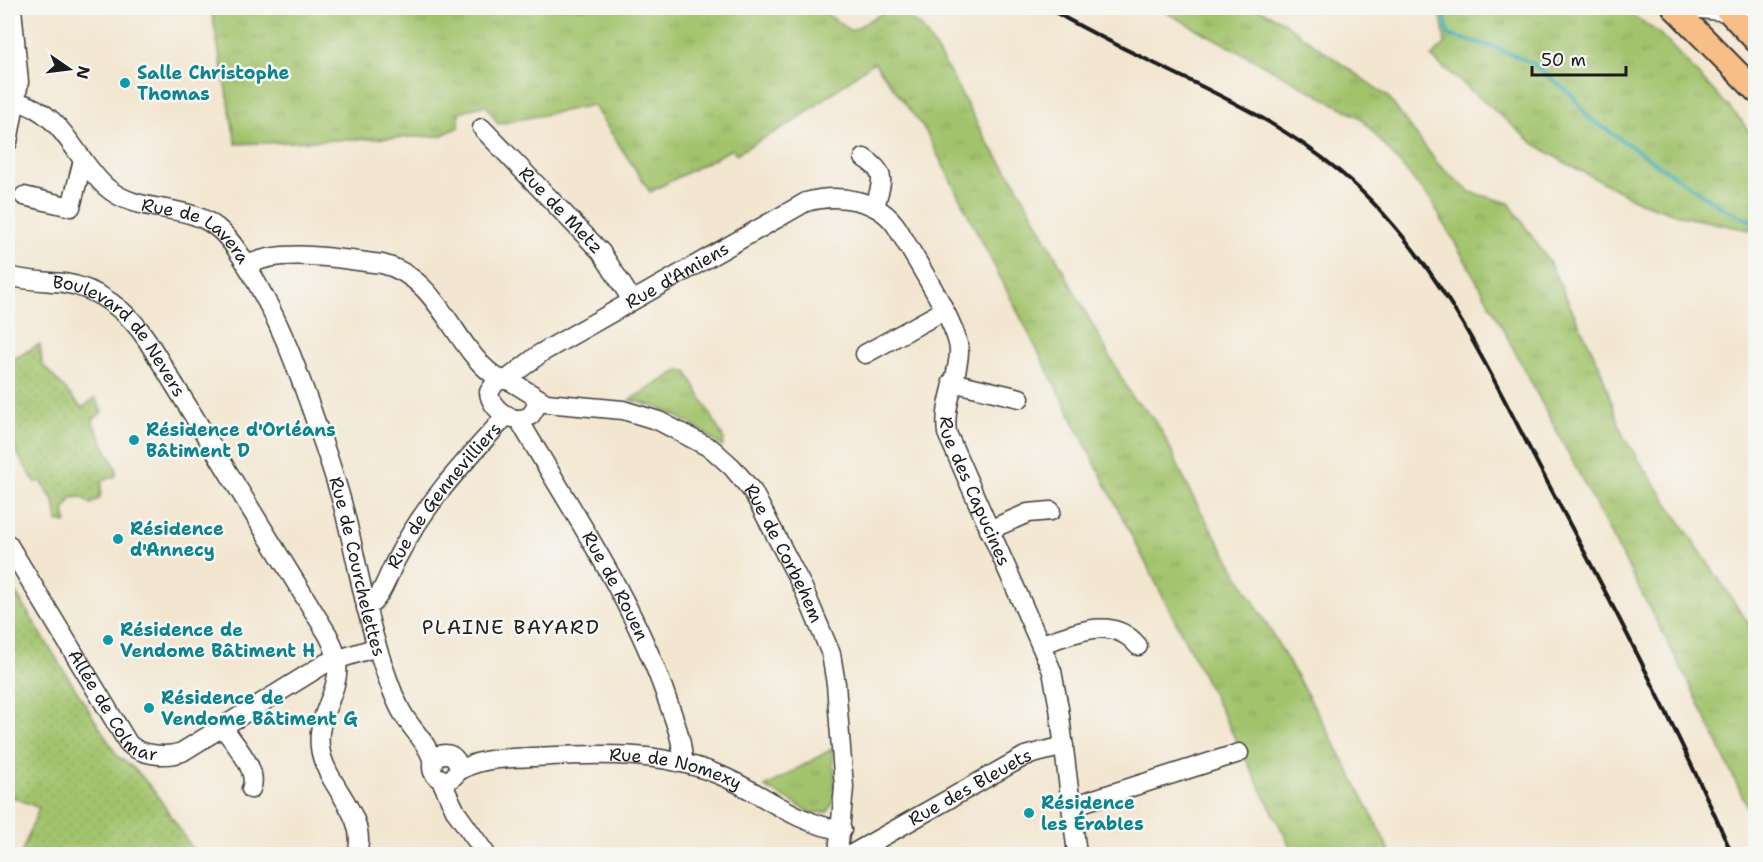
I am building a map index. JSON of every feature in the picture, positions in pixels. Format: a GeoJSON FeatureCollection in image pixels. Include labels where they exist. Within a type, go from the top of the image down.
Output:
{"type":"FeatureCollection","features":[{"type":"Feature","properties":{"kind":"main road"},"geometry":{"type":"LineString","coordinates":[[1674,8],[1755,91]]}},
{"type":"Feature","properties":{"kind":"main road"},"geometry":{"type":"LineString","coordinates":[[1728,10],[1755,41]]}},
{"type":"Feature","properties":{"kind":"street"},"geometry":{"type":"LineString","coordinates":[[8,142],[17,102],[19,74],[13,50],[12,8]]}},
{"type":"Feature","properties":{"kind":"street"},"geometry":{"type":"LineString","coordinates":[[1692,8],[1728,10],[1755,15]]}},
{"type":"Feature","properties":{"kind":"street","name":"Rue de Lavera"},"geometry":{"type":"LineString","coordinates":[[17,102],[34,106],[50,117],[108,189],[126,200],[184,211],[209,222],[223,233],[247,266],[263,258],[286,256],[382,264],[405,272],[422,286],[483,364],[504,380]]}},
{"type":"Feature","properties":{"kind":"street","name":"Rue de Metz"},"geometry":{"type":"LineString","coordinates":[[482,128],[601,252],[632,300]]}},
{"type":"Feature","properties":{"kind":"street"},"geometry":{"type":"LineString","coordinates":[[864,158],[877,167],[882,175],[875,207]]}},
{"type":"Feature","properties":{"kind":"street"},"geometry":{"type":"LineString","coordinates":[[24,196],[71,207],[83,160]]}},
{"type":"Feature","properties":{"kind":"street","name":"Rue des Capucines"},"geometry":{"type":"LineString","coordinates":[[814,200],[845,199],[875,207],[894,222],[943,310],[958,343],[946,410],[947,433],[1041,644],[1056,688],[1077,855]]}},
{"type":"Feature","properties":{"kind":"street","name":"Rue d'Amiens"},"geometry":{"type":"LineString","coordinates":[[504,380],[541,353],[632,300],[793,208],[814,200]]}},
{"type":"Feature","properties":{"kind":"street","name":"Rue de Courchelettes"},"geometry":{"type":"LineString","coordinates":[[247,266],[279,325],[302,382],[341,500],[377,647],[399,706],[431,754],[444,767],[456,812],[486,855]]}},
{"type":"Feature","properties":{"kind":"street","name":"Boulevard de Nevers"},"geometry":{"type":"LineString","coordinates":[[8,276],[79,287],[108,301],[133,321],[147,340],[328,635],[337,658],[337,682],[322,728],[320,747],[324,761],[358,828],[360,838],[357,855]]}},
{"type":"Feature","properties":{"kind":"street"},"geometry":{"type":"LineString","coordinates":[[865,354],[943,310]]}},
{"type":"Feature","properties":{"kind":"street"},"geometry":{"type":"LineString","coordinates":[[533,395],[504,380],[492,386],[490,398],[493,405],[513,417],[531,415],[536,407],[531,370],[541,353]]}},
{"type":"Feature","properties":{"kind":"street"},"geometry":{"type":"LineString","coordinates":[[952,382],[1020,398]]}},
{"type":"Feature","properties":{"kind":"street","name":"Rue de Corbehem"},"geometry":{"type":"LineString","coordinates":[[533,395],[550,404],[623,410],[659,421],[712,449],[732,467],[753,492],[804,590],[831,654],[836,684],[843,776],[842,830],[838,855]]}},
{"type":"Feature","properties":{"kind":"street","name":"Rue de Gennevilliers"},"geometry":{"type":"LineString","coordinates":[[366,608],[378,597],[406,541],[435,497],[513,417]]}},
{"type":"Feature","properties":{"kind":"street","name":"Rue de Rouen"},"geometry":{"type":"LineString","coordinates":[[513,417],[618,588],[641,634],[674,718],[683,763]]}},
{"type":"Feature","properties":{"kind":"street"},"geometry":{"type":"LineString","coordinates":[[989,530],[1028,513],[1051,511]]}},
{"type":"Feature","properties":{"kind":"street","name":"Allée de Colmar"},"geometry":{"type":"LineString","coordinates":[[8,544],[133,748],[173,755],[337,658],[377,647]]}},
{"type":"Feature","properties":{"kind":"street"},"geometry":{"type":"LineString","coordinates":[[1041,644],[1107,627],[1127,635],[1138,646]]}},
{"type":"Feature","properties":{"kind":"street"},"geometry":{"type":"LineString","coordinates":[[223,727],[252,772],[253,782],[250,789]]}},
{"type":"Feature","properties":{"kind":"street","name":"Rue des Bleuets"},"geometry":{"type":"LineString","coordinates":[[852,855],[1018,760],[1041,750],[1064,746]]}},
{"type":"Feature","properties":{"kind":"street","name":"Rue de Nomexy"},"geometry":{"type":"LineString","coordinates":[[444,767],[497,759],[612,753],[683,763],[728,778],[816,825],[842,830]]}},
{"type":"Feature","properties":{"kind":"street"},"geometry":{"type":"LineString","coordinates":[[1072,806],[1239,753]]}},
{"type":"Feature","properties":{"kind":"green space"},"geometry":{"type":"Polygon","coordinates":[[[211,8],[818,8],[851,31],[891,8],[921,26],[948,69],[986,140],[1015,182],[1133,399],[1154,419],[1162,432],[1194,499],[1321,719],[1391,854],[1294,854],[925,130],[874,62],[796,120],[736,154],[732,149],[650,192],[593,105],[498,124],[486,105],[459,112],[459,127],[440,136],[236,144],[211,8]]]}},
{"type":"Feature","properties":{"kind":"green space"},"geometry":{"type":"Polygon","coordinates":[[[1158,8],[1257,8],[1280,20],[1387,96],[1438,164],[1470,192],[1509,203],[1548,260],[1599,365],[1624,438],[1755,633],[1755,823],[1691,687],[1492,308],[1430,199],[1361,118],[1158,8]]]}},
{"type":"Feature","properties":{"kind":"green space"},"geometry":{"type":"Polygon","coordinates":[[[1440,8],[1623,8],[1659,33],[1740,119],[1755,140],[1755,231],[1685,217],[1640,202],[1533,143],[1431,57],[1445,44],[1440,8]]]}},
{"type":"Feature","properties":{"kind":"green space"},"geometry":{"type":"Polygon","coordinates":[[[40,344],[42,364],[82,408],[95,398],[102,412],[92,421],[116,468],[116,476],[102,481],[100,498],[91,504],[81,497],[71,498],[64,512],[67,523],[57,521],[54,502],[41,481],[35,482],[16,452],[8,409],[8,362],[40,344]]]}},
{"type":"Feature","properties":{"kind":"green space"},"geometry":{"type":"Polygon","coordinates":[[[680,370],[687,372],[724,439],[722,447],[701,431],[667,411],[629,400],[680,370]]]}},
{"type":"Feature","properties":{"kind":"green space"},"geometry":{"type":"Polygon","coordinates":[[[8,581],[118,757],[151,787],[196,854],[21,854],[39,808],[8,795],[8,581]]]}},
{"type":"Feature","properties":{"kind":"green space"},"geometry":{"type":"Polygon","coordinates":[[[832,749],[836,797],[828,812],[812,813],[765,787],[832,749]]]}},
{"type":"Feature","properties":{"kind":"waterway"},"geometry":{"type":"LineString","coordinates":[[1444,8],[1448,35],[1494,47],[1532,63],[1572,95],[1589,118],[1721,207],[1753,222]]}},
{"type":"Feature","properties":{"kind":"railway"},"geometry":{"type":"LineString","coordinates":[[1048,8],[1271,123],[1339,171],[1373,203],[1403,237],[1456,312],[1501,392],[1641,662],[1732,854]]}},
{"type":"Feature","properties":{"kind":"place","name":"Salle Christophe Thomas"},"geometry":{"type":"Point","coordinates":[125,83]}},
{"type":"Feature","properties":{"kind":"place","name":"Résidence d'Orléans Bâtiment D"},"geometry":{"type":"Point","coordinates":[134,440]}},
{"type":"Feature","properties":{"kind":"place","name":"Résidence d'Annecy"},"geometry":{"type":"Point","coordinates":[118,539]}},
{"type":"Feature","properties":{"kind":"place","name":"Résidence de Vendome Bâtiment H"},"geometry":{"type":"Point","coordinates":[108,640]}},
{"type":"Feature","properties":{"kind":"place","name":"Résidence de Vendome Bâtiment G"},"geometry":{"type":"Point","coordinates":[149,708]}},
{"type":"Feature","properties":{"kind":"place","name":"Résidence les Érables"},"geometry":{"type":"Point","coordinates":[1029,813]}},
{"type":"Feature","properties":{"kind":"district","name":"PLAINE BAYARD"},"geometry":{"type":"Point","coordinates":[511,627]}}]}
